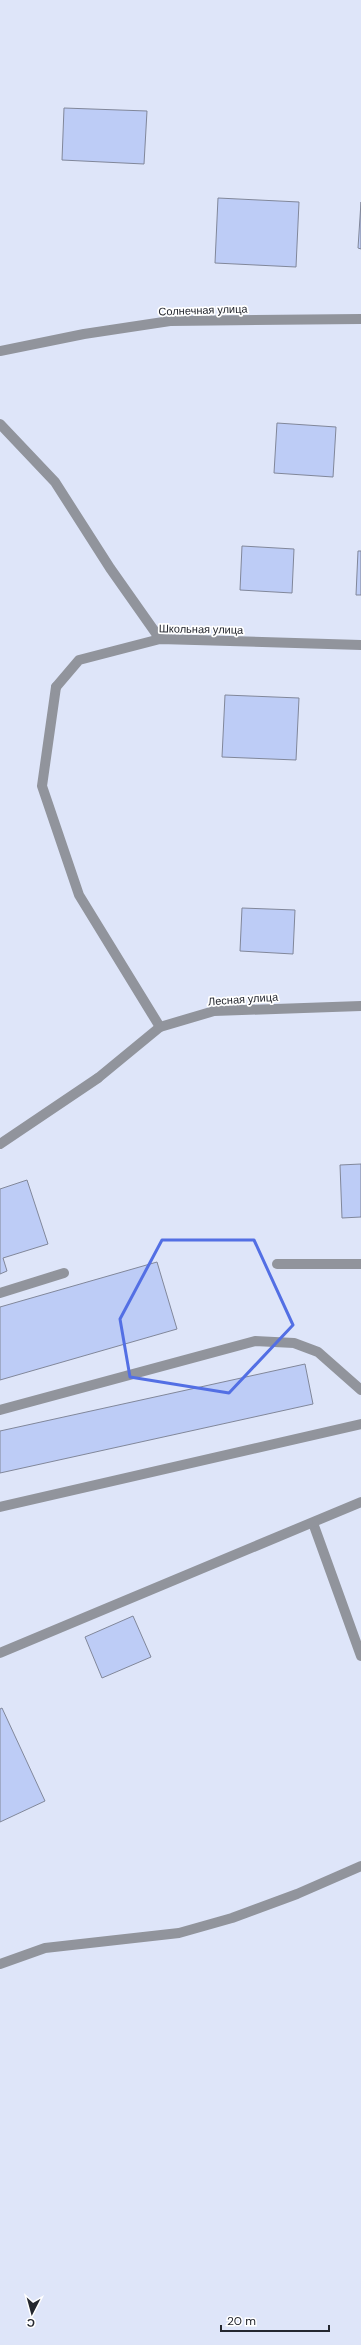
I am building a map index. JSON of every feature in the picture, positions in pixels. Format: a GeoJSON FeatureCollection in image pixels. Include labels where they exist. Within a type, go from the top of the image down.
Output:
{"type":"FeatureCollection","features":[{"type":"Feature","properties":{"kind":"street","name":"Солнечная улица"},"geometry":{"type":"LineString","coordinates":[[0,351],[84,334],[170,321],[361,319]]}},
{"type":"Feature","properties":{"kind":"street"},"geometry":{"type":"LineString","coordinates":[[0,424],[55,482],[110,568],[160,639]]}},
{"type":"Feature","properties":{"kind":"street","name":"Школьная улица"},"geometry":{"type":"LineString","coordinates":[[160,1027],[79,895],[42,786],[56,687],[79,660],[160,639],[361,645]]}},
{"type":"Feature","properties":{"kind":"street","name":"Лесная улица"},"geometry":{"type":"LineString","coordinates":[[0,1144],[98,1078],[160,1027],[214,1011],[361,1006]]}},
{"type":"Feature","properties":{"kind":"street"},"geometry":{"type":"LineString","coordinates":[[277,1264],[361,1264]]}},
{"type":"Feature","properties":{"kind":"street"},"geometry":{"type":"LineString","coordinates":[[0,1293],[64,1273]]}},
{"type":"Feature","properties":{"kind":"street"},"geometry":{"type":"LineString","coordinates":[[0,1410],[255,1341],[294,1343],[318,1352],[361,1390]]}},
{"type":"Feature","properties":{"kind":"street"},"geometry":{"type":"LineString","coordinates":[[0,1507],[361,1424]]}},
{"type":"Feature","properties":{"kind":"street"},"geometry":{"type":"LineString","coordinates":[[0,1652],[361,1502]]}},
{"type":"Feature","properties":{"kind":"street"},"geometry":{"type":"LineString","coordinates":[[313,1523],[361,1656]]}},
{"type":"Feature","properties":{"kind":"street"},"geometry":{"type":"LineString","coordinates":[[0,1964],[44,1948],[179,1933],[232,1918],[297,1894],[361,1866]]}},
{"type":"Feature","properties":{"kind":"highlighted area"},"geometry":{"type":"Polygon","coordinates":[[[162,1240],[254,1240],[293,1325],[229,1393],[130,1377],[120,1319],[162,1240]]]}},
{"type":"Feature","properties":{"kind":"building"},"geometry":{"type":"Polygon","coordinates":[[[64,108],[147,111],[144,164],[62,160],[64,108]]]}},
{"type":"Feature","properties":{"kind":"building"},"geometry":{"type":"Polygon","coordinates":[[[218,198],[299,202],[296,267],[215,263],[218,198]]]}},
{"type":"Feature","properties":{"kind":"building"},"geometry":{"type":"Polygon","coordinates":[[[361,202],[361,249],[358,248],[361,202]]]}},
{"type":"Feature","properties":{"kind":"building"},"geometry":{"type":"Polygon","coordinates":[[[277,423],[336,427],[333,477],[274,473],[277,423]]]}},
{"type":"Feature","properties":{"kind":"building"},"geometry":{"type":"Polygon","coordinates":[[[242,546],[294,549],[292,593],[240,590],[242,546]]]}},
{"type":"Feature","properties":{"kind":"building"},"geometry":{"type":"Polygon","coordinates":[[[358,551],[361,551],[361,595],[356,595],[358,551]]]}},
{"type":"Feature","properties":{"kind":"building"},"geometry":{"type":"Polygon","coordinates":[[[225,695],[299,698],[296,760],[222,757],[225,695]]]}},
{"type":"Feature","properties":{"kind":"building"},"geometry":{"type":"Polygon","coordinates":[[[242,908],[295,910],[293,954],[240,951],[242,908]]]}},
{"type":"Feature","properties":{"kind":"building"},"geometry":{"type":"Polygon","coordinates":[[[361,1164],[361,1217],[342,1218],[340,1165],[361,1164]]]}},
{"type":"Feature","properties":{"kind":"building"},"geometry":{"type":"Polygon","coordinates":[[[27,1180],[48,1244],[3,1258],[7,1271],[0,1274],[0,1189],[27,1180]]]}},
{"type":"Feature","properties":{"kind":"building"},"geometry":{"type":"Polygon","coordinates":[[[157,1262],[177,1329],[0,1380],[0,1307],[157,1262]]]}},
{"type":"Feature","properties":{"kind":"building"},"geometry":{"type":"Polygon","coordinates":[[[305,1364],[313,1404],[0,1473],[0,1431],[305,1364]]]}},
{"type":"Feature","properties":{"kind":"building"},"geometry":{"type":"Polygon","coordinates":[[[133,1616],[151,1657],[102,1678],[85,1637],[133,1616]]]}},
{"type":"Feature","properties":{"kind":"building"},"geometry":{"type":"Polygon","coordinates":[[[2,1708],[45,1801],[0,1822],[0,1709],[2,1708]]]}}]}
